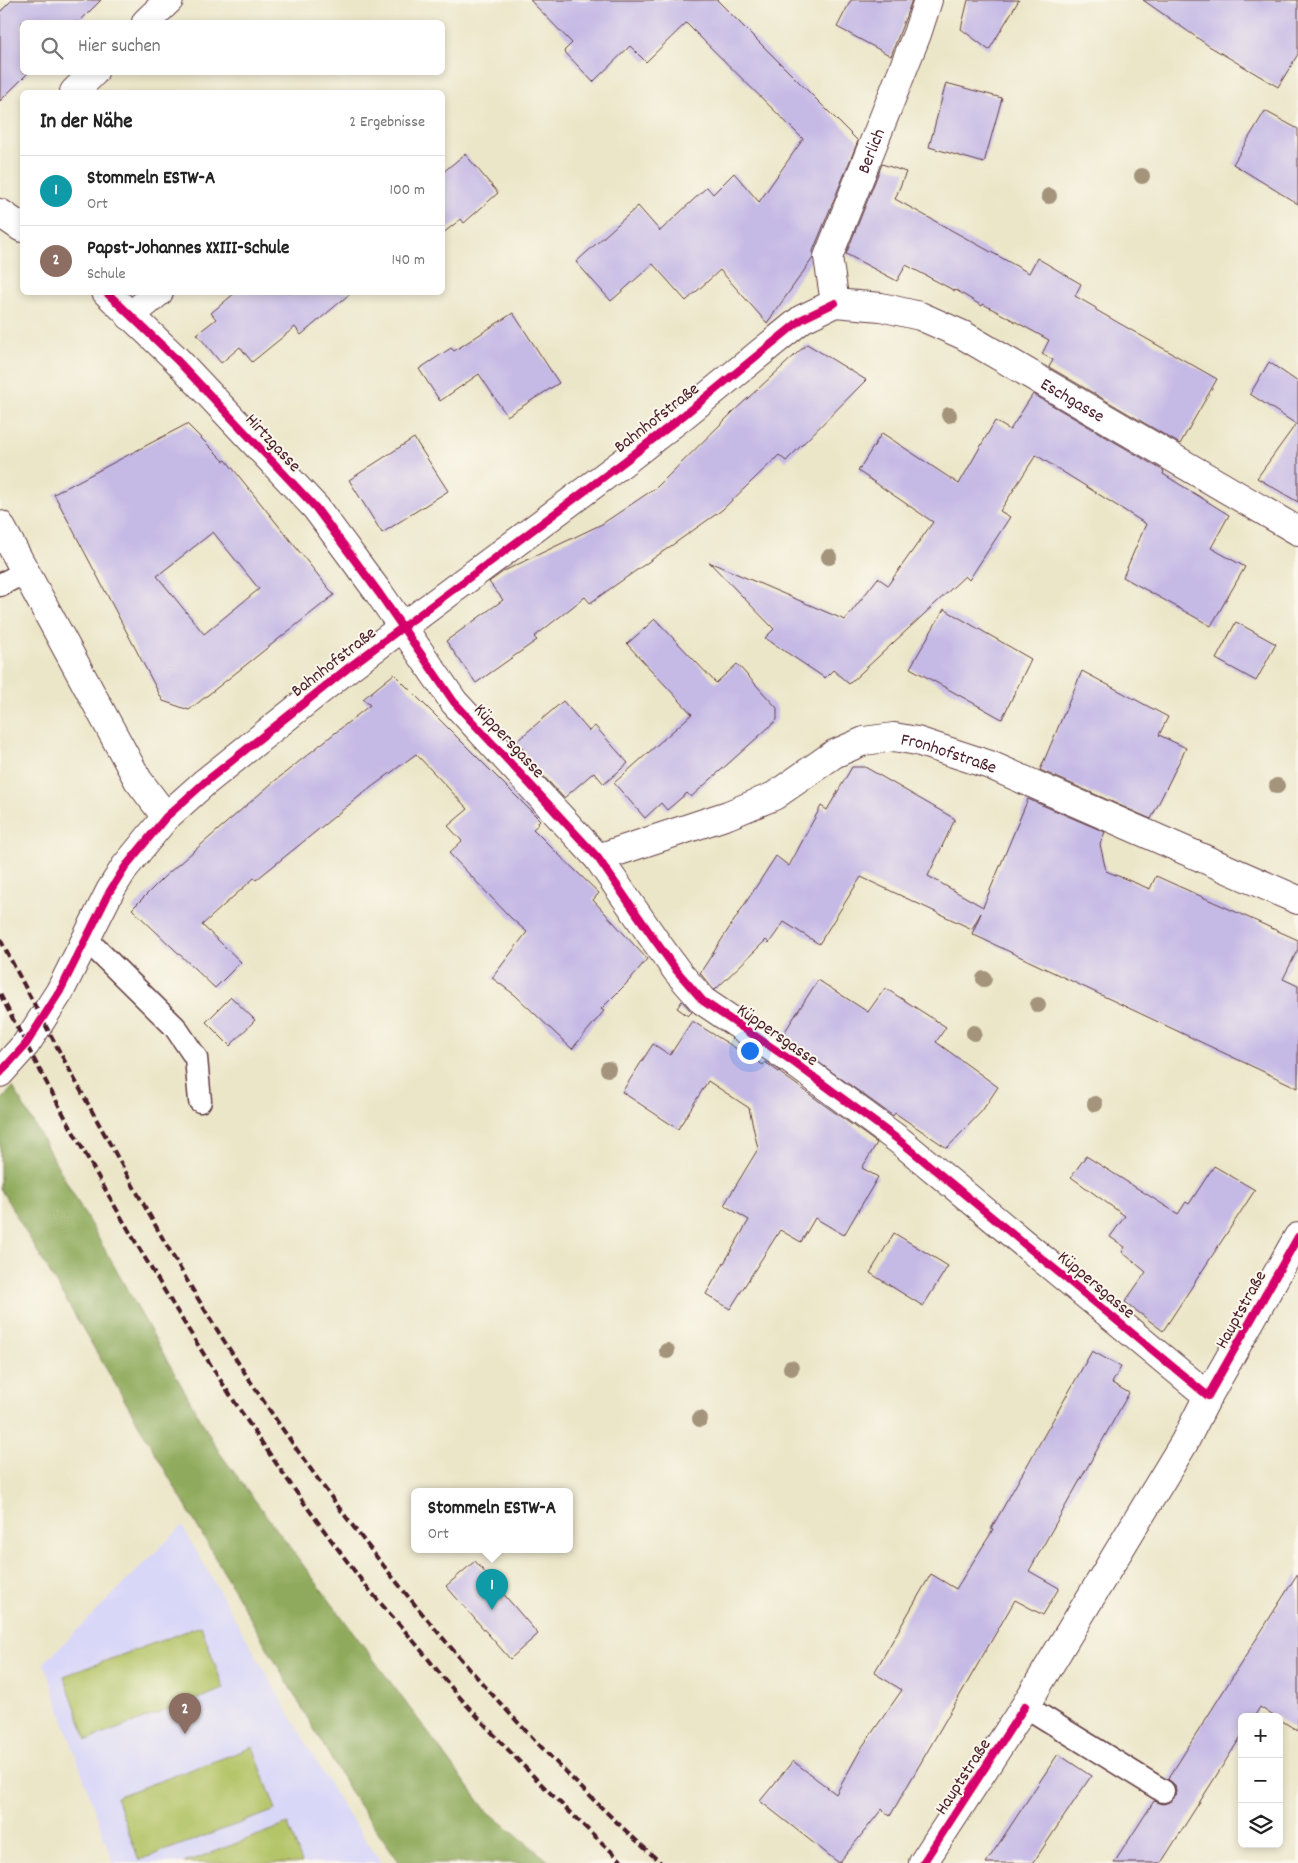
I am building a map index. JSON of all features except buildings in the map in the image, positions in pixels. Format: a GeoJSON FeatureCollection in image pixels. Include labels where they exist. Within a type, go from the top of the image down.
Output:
{"type":"FeatureCollection","features":[{"type":"Feature","properties":{"kind":"street"},"geometry":{"type":"LineString","coordinates":[[148,20],[169,0]]}},
{"type":"Feature","properties":{"kind":"street","name":"Berlich"},"geometry":{"type":"LineString","coordinates":[[835,303],[828,257],[917,34],[928,0]]}},
{"type":"Feature","properties":{"kind":"street"},"geometry":{"type":"LineString","coordinates":[[76,90],[91,75]]}},
{"type":"Feature","properties":{"kind":"street"},"geometry":{"type":"LineString","coordinates":[[0,213],[20,227]]}},
{"type":"Feature","properties":{"kind":"street","name":"Hirtzgasse"},"geometry":{"type":"LineString","coordinates":[[109,295],[176,359],[316,508],[402,627]]}},
{"type":"Feature","properties":{"kind":"street"},"geometry":{"type":"LineString","coordinates":[[130,316],[155,295]]}},
{"type":"Feature","properties":{"kind":"street","name":"Eschgasse"},"geometry":{"type":"LineString","coordinates":[[835,303],[881,308],[920,316],[963,335],[1298,531]]}},
{"type":"Feature","properties":{"kind":"street","name":"Bahnhofstraße"},"geometry":{"type":"LineString","coordinates":[[0,1073],[26,1044],[60,991],[110,891],[125,867],[166,817],[204,783],[348,668],[670,426],[802,319],[835,303]]}},
{"type":"Feature","properties":{"kind":"street"},"geometry":{"type":"LineString","coordinates":[[0,525],[138,780],[166,817]]}},
{"type":"Feature","properties":{"kind":"street","name":"Küppersgasse"},"geometry":{"type":"LineString","coordinates":[[402,627],[454,702],[598,858],[666,955],[703,1001],[792,1061],[900,1141],[1208,1396]]}},
{"type":"Feature","properties":{"kind":"street","name":"Fronhofstraße"},"geometry":{"type":"LineString","coordinates":[[598,858],[735,812],[774,796],[834,754],[864,741],[894,737],[917,741],[990,765],[1298,900]]}},
{"type":"Feature","properties":{"kind":"street","name":"Hauptstraße"},"geometry":{"type":"LineString","coordinates":[[923,1863],[1026,1706],[1184,1443],[1208,1396],[1298,1237]]}},
{"type":"Feature","properties":{"kind":"lane"},"geometry":{"type":"LineString","coordinates":[[0,584],[25,572]]}},
{"type":"Feature","properties":{"kind":"lane"},"geometry":{"type":"LineString","coordinates":[[86,939],[175,1028],[196,1058],[200,1101]]}},
{"type":"Feature","properties":{"kind":"lane"},"geometry":{"type":"LineString","coordinates":[[1026,1706],[1163,1791]]}},
{"type":"Feature","properties":{"kind":"shaded area"},"geometry":{"type":"Polygon","coordinates":[[[182,1526],[342,1806],[382,1863],[113,1863],[44,1663],[182,1526]]]}},
{"type":"Feature","properties":{"kind":"green space"},"geometry":{"type":"Polygon","coordinates":[[[13,1087],[219,1452],[485,1809],[551,1863],[400,1863],[352,1795],[0,1188],[0,1102],[13,1087]]]}},
{"type":"Feature","properties":{"kind":"green space"},"geometry":{"type":"Polygon","coordinates":[[[201,1626],[224,1689],[87,1740],[64,1676],[201,1626]]]}},
{"type":"Feature","properties":{"kind":"green space"},"geometry":{"type":"Polygon","coordinates":[[[253,1747],[276,1810],[139,1860],[116,1797],[253,1747]]]}},
{"type":"Feature","properties":{"kind":"green space"},"geometry":{"type":"Polygon","coordinates":[[[288,1824],[302,1863],[184,1863],[288,1824]]]}},
{"type":"Feature","properties":{"kind":"railway"},"geometry":{"type":"LineString","coordinates":[[0,939],[85,1098],[214,1326],[324,1488],[428,1621],[483,1685],[541,1747],[661,1863]]}},
{"type":"Feature","properties":{"kind":"railway"},"geometry":{"type":"LineString","coordinates":[[0,994],[79,1143],[164,1289],[208,1361],[303,1501],[368,1588],[467,1706],[511,1753],[624,1863]]}},
{"type":"Feature","properties":{"kind":"cycle path"},"geometry":{"type":"LineString","coordinates":[[109,295],[176,359],[316,508],[379,593],[454,702],[598,858],[677,971],[703,1001],[792,1061],[900,1141],[1208,1396],[1298,1237]]}},
{"type":"Feature","properties":{"kind":"cycle path"},"geometry":{"type":"LineString","coordinates":[[0,1073],[26,1044],[60,991],[110,891],[125,867],[166,817],[204,783],[348,668],[625,461],[802,319],[835,303]]}},
{"type":"Feature","properties":{"kind":"cycle path"},"geometry":{"type":"LineString","coordinates":[[923,1863],[1025,1706]]}},
{"type":"Feature","properties":{"kind":"place","name":"Stommeln ESTW-A"},"geometry":{"type":"Point","coordinates":[492,1610]}},
{"type":"Feature","properties":{"kind":"place","name":"Papst-Johannes XXIII-Schule"},"geometry":{"type":"Point","coordinates":[185,1734]}}]}
